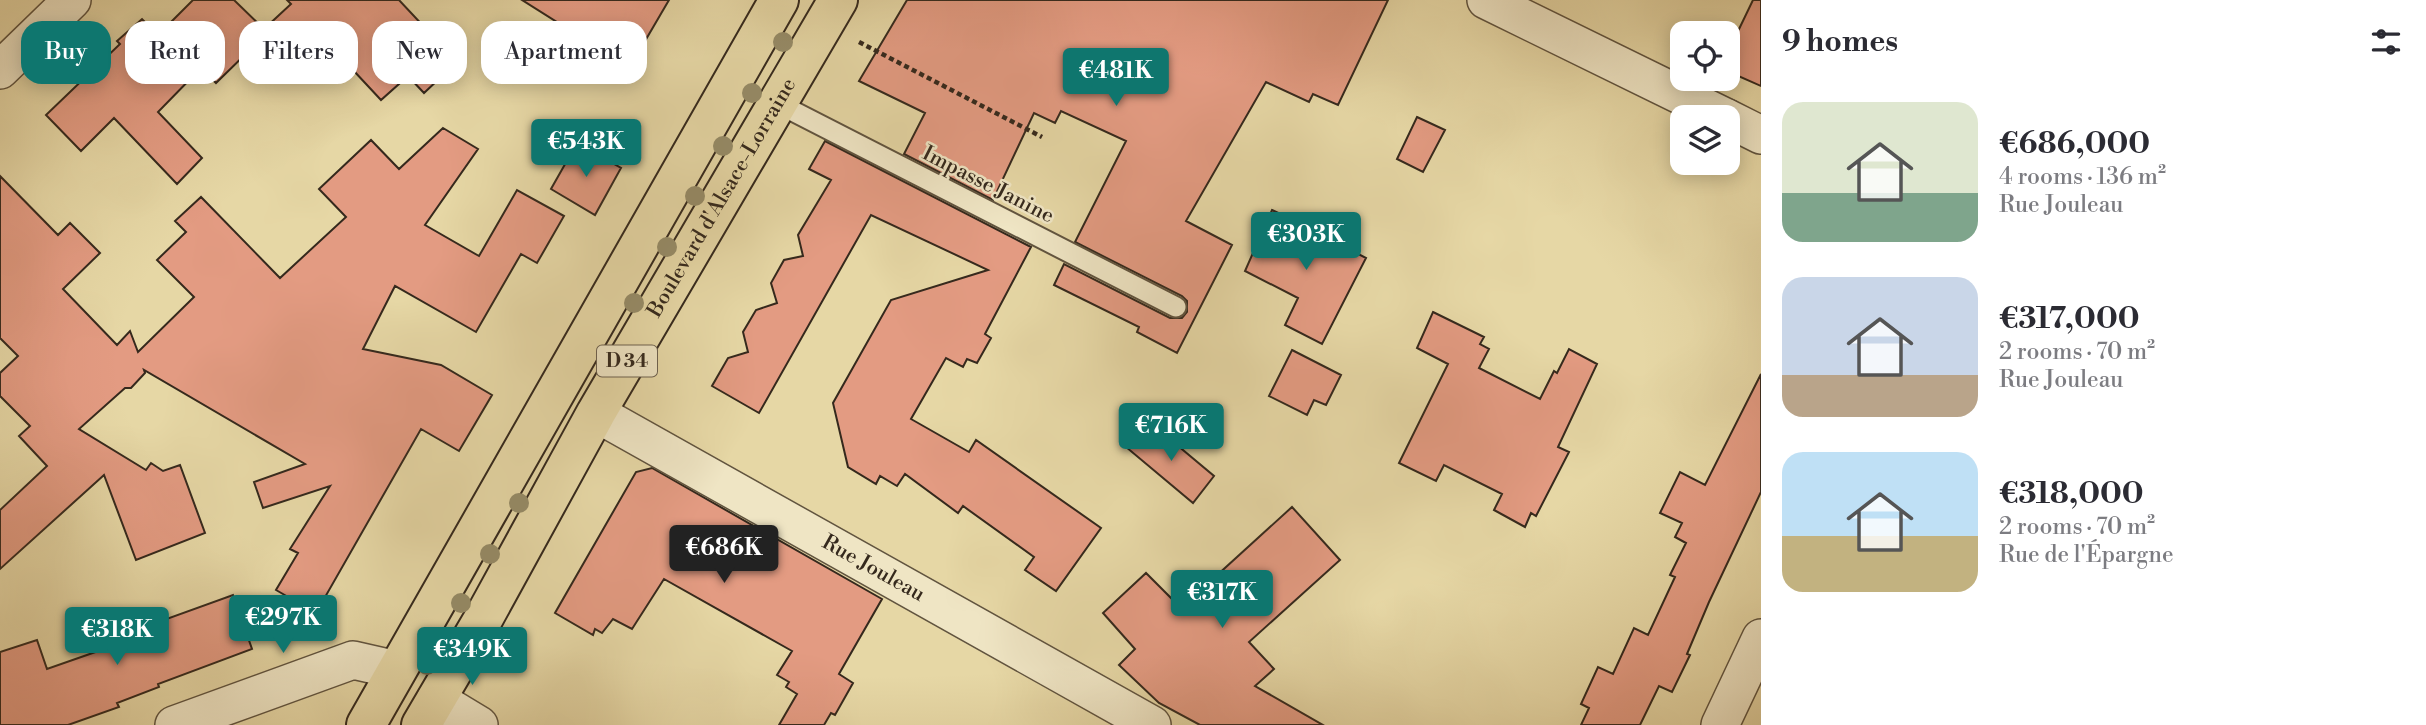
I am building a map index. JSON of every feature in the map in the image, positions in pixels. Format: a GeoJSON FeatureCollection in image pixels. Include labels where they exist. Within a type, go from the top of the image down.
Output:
{"type":"FeatureCollection","features":[{"type":"Feature","properties":{"kind":"main road","name":"D 34"},"geometry":{"type":"LineString","coordinates":[[366,725],[779,0]]}},
{"type":"Feature","properties":{"kind":"main road","name":"Boulevard d'Alsace-Lorraine"},"geometry":{"type":"LineString","coordinates":[[428,712],[482,621],[596,413],[831,12]]}},
{"type":"Feature","properties":{"kind":"street"},"geometry":{"type":"LineString","coordinates":[[0,71],[72,0]]}},
{"type":"Feature","properties":{"kind":"street"},"geometry":{"type":"LineString","coordinates":[[1486,0],[1700,105]]}},
{"type":"Feature","properties":{"kind":"street"},"geometry":{"type":"LineString","coordinates":[[1740,125],[1761,135]]}},
{"type":"Feature","properties":{"kind":"street","name":"Rue Jouleau"},"geometry":{"type":"LineString","coordinates":[[596,413],[1152,725]]}},
{"type":"Feature","properties":{"kind":"street"},"geometry":{"type":"LineString","coordinates":[[1720,725],[1761,638]]}},
{"type":"Feature","properties":{"kind":"street"},"geometry":{"type":"LineString","coordinates":[[174,725],[353,660],[397,670]]}},
{"type":"Feature","properties":{"kind":"street"},"geometry":{"type":"LineString","coordinates":[[428,712],[480,725]]}},
{"type":"Feature","properties":{"kind":"lane","name":"Impasse Janine"},"geometry":{"type":"LineString","coordinates":[[779,104],[1176,306]]}},
{"type":"Feature","properties":{"kind":"path"},"geometry":{"type":"LineString","coordinates":[[831,12],[1042,137]]}},
{"type":"Feature","properties":{"kind":"building"},"geometry":{"type":"Polygon","coordinates":[[[193,0],[234,0],[256,21],[239,21],[239,60],[225,74],[225,21],[172,21],[193,0]]]}},
{"type":"Feature","properties":{"kind":"building"},"geometry":{"type":"Polygon","coordinates":[[[287,0],[399,0],[419,21],[372,21],[372,84],[399,84],[381,100],[358,75],[358,21],[273,21],[291,4],[287,0]]]}},
{"type":"Feature","properties":{"kind":"building"},"geometry":{"type":"Polygon","coordinates":[[[522,0],[669,0],[647,38],[647,21],[555,21],[522,0]]]}},
{"type":"Feature","properties":{"kind":"building"},"geometry":{"type":"Polygon","coordinates":[[[907,0],[1388,0],[1338,105],[1313,94],[1309,102],[1266,82],[1186,221],[1232,245],[1177,353],[1137,332],[1139,327],[1054,285],[1064,264],[1170,318],[1182,318],[1187,312],[1187,301],[1182,296],[1075,242],[1126,141],[1061,111],[1055,123],[1034,113],[993,200],[904,154],[925,113],[859,81],[907,0]]]}},
{"type":"Feature","properties":{"kind":"building"},"geometry":{"type":"Polygon","coordinates":[[[1753,0],[1761,0],[1761,86],[1740,77],[1740,27],[1753,0]]]}},
{"type":"Feature","properties":{"kind":"building"},"geometry":{"type":"Polygon","coordinates":[[[125,34],[125,84],[185,84],[158,112],[202,158],[177,184],[114,118],[81,151],[46,115],[78,84],[111,84],[111,53],[120,44],[117,41],[125,34]]]}},
{"type":"Feature","properties":{"kind":"building"},"geometry":{"type":"Polygon","coordinates":[[[416,84],[434,84],[424,93],[416,84]]]}},
{"type":"Feature","properties":{"kind":"building"},"geometry":{"type":"Polygon","coordinates":[[[1417,117],[1445,130],[1423,172],[1397,159],[1417,117]]]}},
{"type":"Feature","properties":{"kind":"building"},"geometry":{"type":"Polygon","coordinates":[[[443,128],[478,149],[425,225],[479,256],[517,190],[564,216],[537,263],[521,254],[476,332],[395,286],[363,349],[441,365],[492,395],[459,451],[421,429],[316,613],[276,590],[298,553],[290,549],[330,486],[263,508],[254,482],[305,464],[144,370],[145,373],[131,388],[125,388],[79,429],[146,470],[151,463],[163,471],[180,465],[205,533],[136,560],[104,475],[0,569],[0,510],[47,466],[19,436],[30,426],[0,396],[0,373],[18,356],[0,338],[0,176],[58,235],[70,223],[100,253],[63,289],[117,345],[130,331],[138,352],[194,297],[157,260],[186,232],[175,221],[201,197],[280,278],[346,217],[319,189],[371,140],[399,169],[443,128]]]}},
{"type":"Feature","properties":{"kind":"building"},"geometry":{"type":"Polygon","coordinates":[[[825,141],[1031,247],[985,334],[991,338],[977,363],[967,359],[963,367],[946,358],[911,419],[969,452],[976,440],[1101,528],[1056,591],[1025,570],[1034,557],[963,506],[958,513],[905,474],[897,486],[880,476],[876,484],[848,467],[833,403],[891,300],[988,270],[871,215],[759,413],[712,386],[728,358],[748,352],[743,332],[756,310],[777,303],[771,283],[784,260],[803,256],[798,235],[831,180],[809,169],[825,141]]]}},
{"type":"Feature","properties":{"kind":"building"},"geometry":{"type":"Polygon","coordinates":[[[577,143],[621,168],[595,215],[551,189],[577,143]]]}},
{"type":"Feature","properties":{"kind":"building"},"geometry":{"type":"Polygon","coordinates":[[[1272,210],[1344,244],[1343,246],[1366,258],[1322,344],[1285,325],[1298,298],[1245,271],[1272,210]]]}},
{"type":"Feature","properties":{"kind":"building"},"geometry":{"type":"Polygon","coordinates":[[[1433,312],[1484,337],[1480,344],[1489,349],[1479,368],[1540,399],[1569,349],[1597,364],[1558,447],[1569,452],[1536,516],[1531,513],[1525,527],[1494,510],[1502,494],[1444,465],[1436,481],[1399,463],[1448,364],[1417,348],[1433,312]]]}},
{"type":"Feature","properties":{"kind":"building"},"geometry":{"type":"Polygon","coordinates":[[[1292,350],[1341,375],[1326,405],[1314,400],[1307,415],[1269,396],[1292,350]]]}},
{"type":"Feature","properties":{"kind":"building"},"geometry":{"type":"Polygon","coordinates":[[[1761,374],[1761,492],[1709,602],[1687,654],[1690,655],[1672,692],[1659,686],[1640,725],[1581,725],[1589,708],[1581,704],[1598,667],[1613,674],[1634,628],[1648,635],[1675,577],[1670,575],[1686,543],[1675,537],[1682,523],[1660,513],[1680,472],[1705,485],[1761,374]]]}},
{"type":"Feature","properties":{"kind":"building"},"geometry":{"type":"Polygon","coordinates":[[[1147,424],[1162,437],[1165,435],[1214,476],[1193,503],[1126,447],[1147,424]]]}},
{"type":"Feature","properties":{"kind":"building"},"geometry":{"type":"Polygon","coordinates":[[[652,468],[882,599],[839,674],[853,683],[835,715],[831,713],[824,725],[779,725],[797,694],[786,687],[789,682],[777,675],[792,651],[664,579],[632,629],[613,619],[602,633],[595,629],[593,635],[555,613],[636,472],[652,468]]]}},
{"type":"Feature","properties":{"kind":"building"},"geometry":{"type":"Polygon","coordinates":[[[1292,507],[1340,560],[1249,642],[1274,669],[1255,686],[1323,725],[1200,725],[1159,703],[1119,665],[1135,649],[1103,613],[1146,573],[1181,608],[1292,507]]]}},
{"type":"Feature","properties":{"kind":"building"},"geometry":{"type":"Polygon","coordinates":[[[233,595],[252,649],[158,684],[159,687],[117,703],[119,707],[68,725],[0,725],[0,652],[37,640],[47,669],[124,642],[122,635],[233,595]]]}}]}
